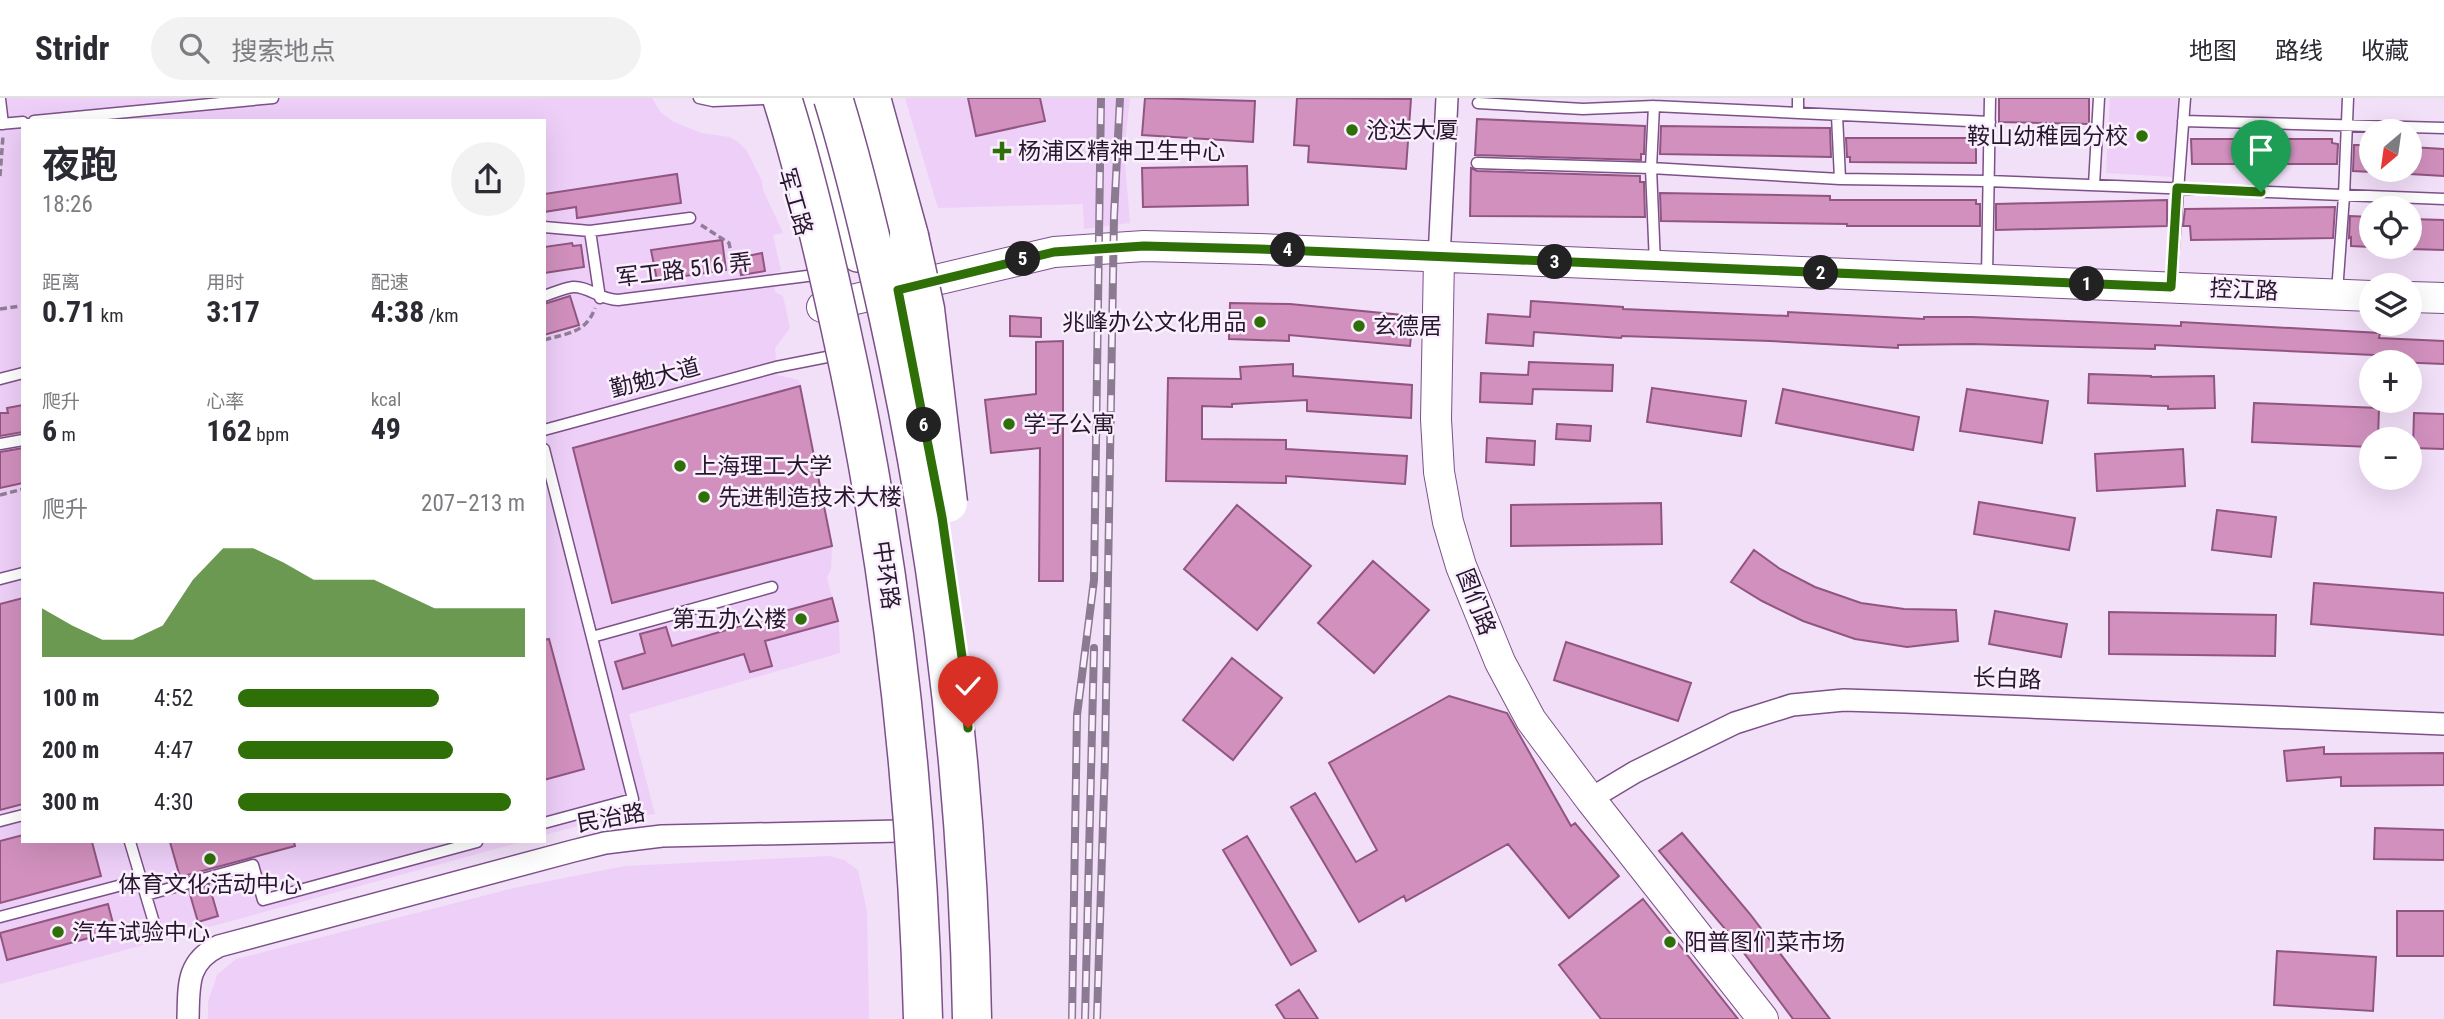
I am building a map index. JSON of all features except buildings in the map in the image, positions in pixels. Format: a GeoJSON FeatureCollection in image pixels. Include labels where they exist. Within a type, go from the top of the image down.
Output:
{"type":"FeatureCollection","features":[{"type":"Feature","properties":{"kind":"highway","name":"中环路"},"geometry":{"type":"LineString","coordinates":[[775,98],[825,255],[854,391],[881,541],[899,663],[912,803],[923,1019]]}},
{"type":"Feature","properties":{"kind":"highway"},"geometry":{"type":"LineString","coordinates":[[833,98],[872,244],[903,382],[928,520],[948,659],[967,893],[972,1019]]}},
{"type":"Feature","properties":{"kind":"highway"},"geometry":{"type":"LineString","coordinates":[[871,98],[909,236],[928,333],[949,516],[948,659]]}},
{"type":"Feature","properties":{"kind":"main road","name":"军工路"},"geometry":{"type":"LineString","coordinates":[[775,98],[815,275],[861,298]]}},
{"type":"Feature","properties":{"kind":"main road","name":"军工路"},"geometry":{"type":"LineString","coordinates":[[775,98],[861,298]]}},
{"type":"Feature","properties":{"kind":"main road"},"geometry":{"type":"LineString","coordinates":[[808,98],[861,298],[919,547],[948,821],[959,1019]]}},
{"type":"Feature","properties":{"kind":"main road"},"geometry":{"type":"LineString","coordinates":[[848,98],[861,298],[891,547],[922,754],[941,1019]]}},
{"type":"Feature","properties":{"kind":"main road","name":"控江路"},"geometry":{"type":"LineString","coordinates":[[861,298],[1054,252],[1144,246],[2359,296]]}},
{"type":"Feature","properties":{"kind":"main road","name":"图们路"},"geometry":{"type":"LineString","coordinates":[[1439,258],[1436,419],[1439,472],[1448,522],[1461,565],[1500,662],[1531,720],[1763,1019]]}},
{"type":"Feature","properties":{"kind":"main road"},"geometry":{"type":"LineString","coordinates":[[2422,297],[2444,298]]}},
{"type":"Feature","properties":{"kind":"main road"},"geometry":{"type":"LineString","coordinates":[[861,298],[832,356],[866,530],[884,651],[900,831],[908,1019]]}},
{"type":"Feature","properties":{"kind":"main road"},"geometry":{"type":"LineString","coordinates":[[861,298],[942,517],[962,657],[983,919],[987,1019]]}},
{"type":"Feature","properties":{"kind":"main road"},"geometry":{"type":"LineString","coordinates":[[874,591],[891,547]]}},
{"type":"Feature","properties":{"kind":"main road"},"geometry":{"type":"LineString","coordinates":[[957,982],[983,919]]}},
{"type":"Feature","properties":{"kind":"street","name":"图们路"},"geometry":{"type":"LineString","coordinates":[[1439,258],[1447,98]]}},
{"type":"Feature","properties":{"kind":"street","name":"长白路"},"geometry":{"type":"LineString","coordinates":[[1590,799],[1635,772],[1735,723],[1792,705],[1844,701],[1906,702],[2444,724]]}},
{"type":"Feature","properties":{"kind":"street","name":"民治路"},"geometry":{"type":"LineString","coordinates":[[188,1019],[192,973],[197,962],[207,952],[219,946],[573,851],[605,843],[662,836],[900,831]]}},
{"type":"Feature","properties":{"kind":"lane"},"geometry":{"type":"LineString","coordinates":[[51,119],[205,101],[273,98]]}},
{"type":"Feature","properties":{"kind":"lane"},"geometry":{"type":"LineString","coordinates":[[699,98],[713,101],[775,98]]}},
{"type":"Feature","properties":{"kind":"lane"},"geometry":{"type":"LineString","coordinates":[[1798,98],[1798,113]]}},
{"type":"Feature","properties":{"kind":"lane"},"geometry":{"type":"LineString","coordinates":[[1987,280],[1990,98]]}},
{"type":"Feature","properties":{"kind":"lane"},"geometry":{"type":"LineString","coordinates":[[2094,185],[2099,98]]}},
{"type":"Feature","properties":{"kind":"lane"},"geometry":{"type":"LineString","coordinates":[[2171,287],[2185,98]]}},
{"type":"Feature","properties":{"kind":"lane"},"geometry":{"type":"LineString","coordinates":[[2337,295],[2348,98]]}},
{"type":"Feature","properties":{"kind":"lane"},"geometry":{"type":"LineString","coordinates":[[0,99],[2,124],[21,122]]}},
{"type":"Feature","properties":{"kind":"lane"},"geometry":{"type":"LineString","coordinates":[[1478,103],[1654,106],[1687,103],[1798,113],[1990,122]]}},
{"type":"Feature","properties":{"kind":"lane"},"geometry":{"type":"LineString","coordinates":[[1654,106],[1651,168],[1655,266]]}},
{"type":"Feature","properties":{"kind":"lane"},"geometry":{"type":"LineString","coordinates":[[1837,115],[1840,179]]}},
{"type":"Feature","properties":{"kind":"lane"},"geometry":{"type":"LineString","coordinates":[[2183,121],[2444,128]]}},
{"type":"Feature","properties":{"kind":"lane"},"geometry":{"type":"LineString","coordinates":[[1477,163],[1651,168],[1840,179],[1988,181],[2444,199]]}},
{"type":"Feature","properties":{"kind":"lane"},"geometry":{"type":"LineString","coordinates":[[546,227],[590,231],[690,218]]}},
{"type":"Feature","properties":{"kind":"lane","name":"军工路 516 弄"},"geometry":{"type":"LineString","coordinates":[[590,231],[600,298]]}},
{"type":"Feature","properties":{"kind":"lane","name":"军工路 516 弄"},"geometry":{"type":"LineString","coordinates":[[546,295],[573,287],[600,298],[618,300],[815,275]]}},
{"type":"Feature","properties":{"kind":"lane","name":"勤勉大道"},"geometry":{"type":"LineString","coordinates":[[546,429],[776,367],[832,356]]}},
{"type":"Feature","properties":{"kind":"lane"},"geometry":{"type":"LineString","coordinates":[[0,379],[21,374]]}},
{"type":"Feature","properties":{"kind":"lane"},"geometry":{"type":"LineString","coordinates":[[0,444],[21,440]]}},
{"type":"Feature","properties":{"kind":"lane"},"geometry":{"type":"LineString","coordinates":[[546,457],[633,799],[546,822]]}},
{"type":"Feature","properties":{"kind":"lane"},"geometry":{"type":"LineString","coordinates":[[0,579],[21,574]]}},
{"type":"Feature","properties":{"kind":"lane"},"geometry":{"type":"LineString","coordinates":[[592,637],[772,587]]}},
{"type":"Feature","properties":{"kind":"lane"},"geometry":{"type":"LineString","coordinates":[[0,821],[21,816]]}},
{"type":"Feature","properties":{"kind":"lane"},"geometry":{"type":"LineString","coordinates":[[130,843],[155,926]]}},
{"type":"Feature","properties":{"kind":"lane"},"geometry":{"type":"LineString","coordinates":[[146,895],[253,865],[263,900],[473,843]]}},
{"type":"Feature","properties":{"kind":"lane"},"geometry":{"type":"LineString","coordinates":[[0,917],[141,880]]}},
{"type":"Feature","properties":{"kind":"path"},"geometry":{"type":"LineString","coordinates":[[0,176],[2,124]]}},
{"type":"Feature","properties":{"kind":"path"},"geometry":{"type":"LineString","coordinates":[[690,218],[729,243],[738,285]]}},
{"type":"Feature","properties":{"kind":"path"},"geometry":{"type":"LineString","coordinates":[[546,339],[581,329],[588,324],[600,298]]}},
{"type":"Feature","properties":{"kind":"path"},"geometry":{"type":"LineString","coordinates":[[0,309],[20,306]]}},
{"type":"Feature","properties":{"kind":"path"},"geometry":{"type":"LineString","coordinates":[[0,495],[21,490]]}},
{"type":"Feature","properties":{"kind":"shaded area","name":"上海理工大学"},"geometry":{"type":"Polygon","coordinates":[[[0,98],[652,98],[661,113],[674,122],[701,133],[729,137],[738,142],[747,151],[762,181],[763,190],[783,233],[773,235],[781,271],[772,273],[775,292],[783,296],[790,328],[775,348],[777,375],[799,380],[832,546],[831,569],[827,578],[839,624],[840,653],[629,714],[655,814],[593,822],[546,834],[546,119],[21,119],[21,843],[517,843],[0,984],[0,98]]]}},
{"type":"Feature","properties":{"kind":"shaded area","name":"杨浦区精神卫生中心"},"geometry":{"type":"Polygon","coordinates":[[[905,98],[1130,98],[1124,152],[1130,223],[1084,229],[1083,204],[938,208],[905,98]]]}},
{"type":"Feature","properties":{"kind":"shaded area","name":"鞍山幼稚园分校"},"geometry":{"type":"Polygon","coordinates":[[[2110,98],[2178,98],[2174,177],[2106,173],[2110,98]]]}},
{"type":"Feature","properties":{"kind":"shaded area"},"geometry":{"type":"Polygon","coordinates":[[[830,856],[844,860],[858,870],[867,911],[869,1019],[208,1019],[208,1002],[217,975],[236,959],[514,888],[625,866],[830,856]]]}},
{"type":"Feature","properties":{"kind":"railway"},"geometry":{"type":"LineString","coordinates":[[1072,1019],[1077,715],[1094,580],[1101,98]]}},
{"type":"Feature","properties":{"kind":"railway"},"geometry":{"type":"LineString","coordinates":[[1097,1019],[1105,757],[1114,216],[1120,98]]}},
{"type":"Feature","properties":{"kind":"railway"},"geometry":{"type":"LineString","coordinates":[[1085,1019],[1094,648]]}},
{"type":"Feature","properties":{"kind":"place","name":"沧达大厦"},"geometry":{"type":"Point","coordinates":[1352,130]}},
{"type":"Feature","properties":{"kind":"place","name":"鞍山幼稚园分校"},"geometry":{"type":"Point","coordinates":[2142,136]}},
{"type":"Feature","properties":{"kind":"place","name":"杨浦区精神卫生中心"},"geometry":{"type":"Point","coordinates":[1002,151]}},
{"type":"Feature","properties":{"kind":"place","name":"兆峰办公文化用品"},"geometry":{"type":"Point","coordinates":[1260,322]}},
{"type":"Feature","properties":{"kind":"place","name":"玄德居"},"geometry":{"type":"Point","coordinates":[1359,326]}},
{"type":"Feature","properties":{"kind":"place","name":"学子公寓"},"geometry":{"type":"Point","coordinates":[1009,424]}},
{"type":"Feature","properties":{"kind":"place","name":"上海理工大学"},"geometry":{"type":"Point","coordinates":[680,466]}},
{"type":"Feature","properties":{"kind":"place","name":"先进制造技术大楼"},"geometry":{"type":"Point","coordinates":[704,497]}},
{"type":"Feature","properties":{"kind":"place","name":"第五办公楼"},"geometry":{"type":"Point","coordinates":[801,619]}},
{"type":"Feature","properties":{"kind":"place","name":"体育文化活动中心"},"geometry":{"type":"Point","coordinates":[210,859]}},
{"type":"Feature","properties":{"kind":"place","name":"汽车试验中心"},"geometry":{"type":"Point","coordinates":[58,932]}},
{"type":"Feature","properties":{"kind":"place","name":"阳普图们菜市场"},"geometry":{"type":"Point","coordinates":[1670,942]}},
{"type":"Feature","properties":{"kind":"route"},"geometry":{"type":"LineString","coordinates":[[968,728],[962,657],[942,517],[898,290],[1054,252],[1144,246],[2171,287],[2177,188],[2261,192]]}}]}
